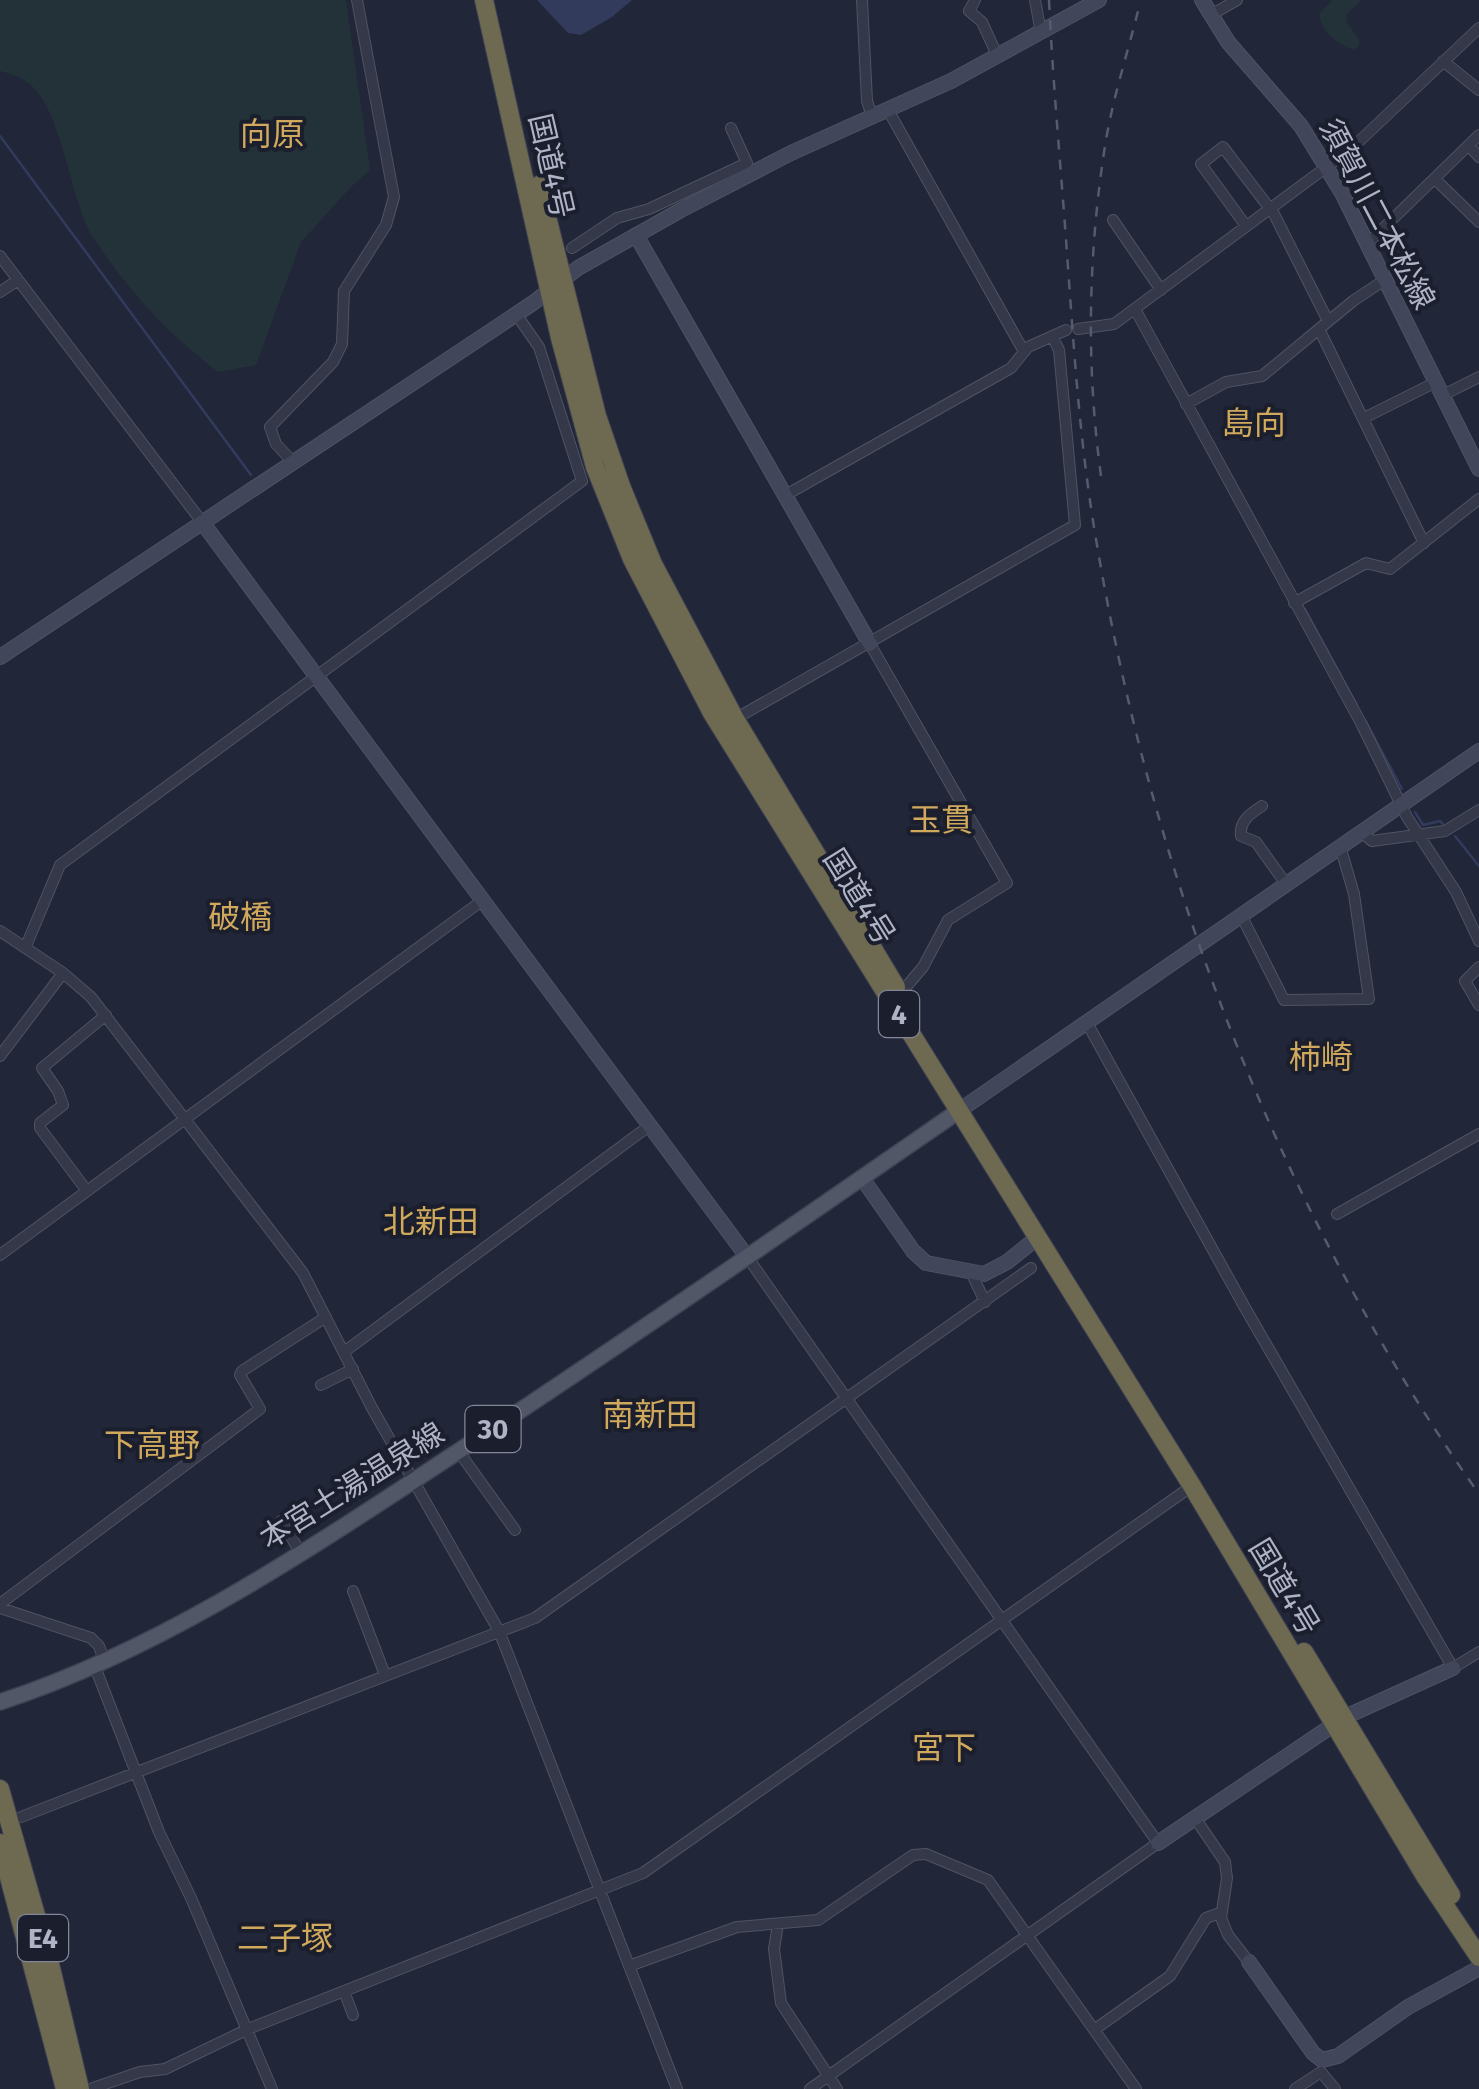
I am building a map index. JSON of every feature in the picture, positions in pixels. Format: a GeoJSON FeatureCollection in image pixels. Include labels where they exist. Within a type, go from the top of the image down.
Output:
{"type":"FeatureCollection","features":[{"type":"Feature","properties":{"kind":"highway","name":"国道4号"},"geometry":{"type":"LineString","coordinates":[[484,0],[557,284],[621,486],[653,564],[735,719],[900,994],[1037,1238],[1479,1944]]}},
{"type":"Feature","properties":{"kind":"highway","name":"国道4号"},"geometry":{"type":"LineString","coordinates":[[494,0],[557,284],[576,402],[595,468],[659,616],[712,713],[965,1106],[1198,1482],[1339,1720],[1425,1876],[1479,1956]]}},
{"type":"Feature","properties":{"kind":"highway","name":"E4"},"geometry":{"type":"LineString","coordinates":[[0,1789],[87,2088]]}},
{"type":"Feature","properties":{"kind":"highway","name":"E4"},"geometry":{"type":"LineString","coordinates":[[0,1843],[64,2089]]}},
{"type":"Feature","properties":{"kind":"main road","name":"本宮土湯温泉線"},"geometry":{"type":"LineString","coordinates":[[0,1702],[100,1665],[302,1552],[748,1258],[965,1106]]}},
{"type":"Feature","properties":{"kind":"street"},"geometry":{"type":"LineString","coordinates":[[292,461],[276,444],[270,428],[333,362],[342,344],[344,291],[386,226],[394,197],[357,0]]}},
{"type":"Feature","properties":{"kind":"street"},"geometry":{"type":"LineString","coordinates":[[862,0],[867,101],[872,116]]}},
{"type":"Feature","properties":{"kind":"street"},"geometry":{"type":"LineString","coordinates":[[975,0],[969,10],[982,22],[997,55]]}},
{"type":"Feature","properties":{"kind":"street"},"geometry":{"type":"LineString","coordinates":[[1035,0],[1041,32]]}},
{"type":"Feature","properties":{"kind":"street"},"geometry":{"type":"LineString","coordinates":[[0,657],[640,232],[791,153],[997,55],[1099,0]]}},
{"type":"Feature","properties":{"kind":"street","name":"須賀川二本松線"},"geometry":{"type":"LineString","coordinates":[[1202,0],[1228,42],[1301,126],[1327,168],[1479,469]]}},
{"type":"Feature","properties":{"kind":"street"},"geometry":{"type":"LineString","coordinates":[[1211,16],[1238,0]]}},
{"type":"Feature","properties":{"kind":"street"},"geometry":{"type":"LineString","coordinates":[[784,496],[1010,368],[1023,350],[1072,329],[1114,324],[1327,168],[1479,28]]}},
{"type":"Feature","properties":{"kind":"street"},"geometry":{"type":"LineString","coordinates":[[1444,61],[1479,90]]}},
{"type":"Feature","properties":{"kind":"street"},"geometry":{"type":"LineString","coordinates":[[888,110],[1023,350]]}},
{"type":"Feature","properties":{"kind":"street"},"geometry":{"type":"LineString","coordinates":[[572,248],[618,218],[747,162],[732,128]]}},
{"type":"Feature","properties":{"kind":"street"},"geometry":{"type":"LineString","coordinates":[[1366,245],[1479,135]]}},
{"type":"Feature","properties":{"kind":"street"},"geometry":{"type":"LineString","coordinates":[[1468,146],[1479,156]]}},
{"type":"Feature","properties":{"kind":"street"},"geometry":{"type":"LineString","coordinates":[[1246,226],[1201,164],[1224,147],[1274,214],[1424,543]]}},
{"type":"Feature","properties":{"kind":"street"},"geometry":{"type":"LineString","coordinates":[[1435,180],[1479,222]]}},
{"type":"Feature","properties":{"kind":"street"},"geometry":{"type":"LineString","coordinates":[[637,213],[640,232],[784,496],[1007,883],[948,920],[923,967],[900,994]]}},
{"type":"Feature","properties":{"kind":"street"},"geometry":{"type":"LineString","coordinates":[[1113,220],[1161,290]]}},
{"type":"Feature","properties":{"kind":"street"},"geometry":{"type":"LineString","coordinates":[[0,256],[318,676],[748,1258],[1158,1843]]}},
{"type":"Feature","properties":{"kind":"street"},"geometry":{"type":"LineString","coordinates":[[0,292],[18,280]]}},
{"type":"Feature","properties":{"kind":"street"},"geometry":{"type":"LineString","coordinates":[[1186,404],[1226,382],[1262,376],[1384,282]]}},
{"type":"Feature","properties":{"kind":"street"},"geometry":{"type":"LineString","coordinates":[[1135,309],[1418,836],[1456,892],[1479,940]]}},
{"type":"Feature","properties":{"kind":"street"},"geometry":{"type":"LineString","coordinates":[[26,946],[60,865],[582,481],[539,347],[516,314]]}},
{"type":"Feature","properties":{"kind":"street"},"geometry":{"type":"LineString","coordinates":[[735,719],[1075,525],[1059,350],[1052,336]]}},
{"type":"Feature","properties":{"kind":"street"},"geometry":{"type":"LineString","coordinates":[[1364,418],[1479,377]]}},
{"type":"Feature","properties":{"kind":"street"},"geometry":{"type":"LineString","coordinates":[[1294,603],[1366,563],[1390,568],[1479,499]]}},
{"type":"Feature","properties":{"kind":"street"},"geometry":{"type":"LineString","coordinates":[[965,1106],[1479,751]]}},
{"type":"Feature","properties":{"kind":"street"},"geometry":{"type":"LineString","coordinates":[[1262,806],[1246,818],[1240,828],[1241,836],[1256,842],[1286,884]]}},
{"type":"Feature","properties":{"kind":"street"},"geometry":{"type":"LineString","coordinates":[[1361,832],[1372,841],[1445,831],[1479,810]]}},
{"type":"Feature","properties":{"kind":"street"},"geometry":{"type":"LineString","coordinates":[[1240,916],[1284,1000],[1369,999],[1354,894],[1340,846]]}},
{"type":"Feature","properties":{"kind":"street"},"geometry":{"type":"LineString","coordinates":[[0,1254],[483,900]]}},
{"type":"Feature","properties":{"kind":"street"},"geometry":{"type":"LineString","coordinates":[[0,931],[64,973],[91,997],[303,1273],[499,1631],[676,2089]]}},
{"type":"Feature","properties":{"kind":"street"},"geometry":{"type":"LineString","coordinates":[[1479,968],[1465,981],[1479,1005]]}},
{"type":"Feature","properties":{"kind":"street"},"geometry":{"type":"LineString","coordinates":[[0,1056],[64,973]]}},
{"type":"Feature","properties":{"kind":"street"},"geometry":{"type":"LineString","coordinates":[[87,1191],[40,1128],[40,1123],[63,1105],[58,1090],[42,1068],[106,1016]]}},
{"type":"Feature","properties":{"kind":"street"},"geometry":{"type":"LineString","coordinates":[[1087,1023],[1452,1668]]}},
{"type":"Feature","properties":{"kind":"street"},"geometry":{"type":"LineString","coordinates":[[344,1352],[649,1126]]}},
{"type":"Feature","properties":{"kind":"street"},"geometry":{"type":"LineString","coordinates":[[1338,1214],[1479,1134]]}},
{"type":"Feature","properties":{"kind":"street"},"geometry":{"type":"LineString","coordinates":[[862,1178],[926,1263],[992,1272],[1037,1238]]}},
{"type":"Feature","properties":{"kind":"street"},"geometry":{"type":"LineString","coordinates":[[21,1816],[534,1618],[1031,1268]]}},
{"type":"Feature","properties":{"kind":"street"},"geometry":{"type":"LineString","coordinates":[[971,1272],[985,1302]]}},
{"type":"Feature","properties":{"kind":"street"},"geometry":{"type":"LineString","coordinates":[[0,1606],[260,1410],[240,1375],[242,1370],[326,1317]]}},
{"type":"Feature","properties":{"kind":"street"},"geometry":{"type":"LineString","coordinates":[[321,1385],[353,1370]]}},
{"type":"Feature","properties":{"kind":"street"},"geometry":{"type":"LineString","coordinates":[[459,1452],[515,1530]]}},
{"type":"Feature","properties":{"kind":"street"},"geometry":{"type":"LineString","coordinates":[[87,2088],[140,2072],[166,2069],[248,2029],[643,1873],[1192,1486]]}},
{"type":"Feature","properties":{"kind":"street"},"geometry":{"type":"LineString","coordinates":[[281,1521],[302,1552]]}},
{"type":"Feature","properties":{"kind":"street"},"geometry":{"type":"LineString","coordinates":[[354,1591],[386,1675]]}},
{"type":"Feature","properties":{"kind":"street"},"geometry":{"type":"LineString","coordinates":[[0,1606],[91,1638],[99,1646],[100,1665],[159,1832],[272,2089]]}},
{"type":"Feature","properties":{"kind":"street"},"geometry":{"type":"LineString","coordinates":[[810,2089],[1339,1720],[1479,1652]]}},
{"type":"Feature","properties":{"kind":"street"},"geometry":{"type":"LineString","coordinates":[[1195,1818],[1227,1866],[1220,1913],[1228,1935],[1335,2089]]}},
{"type":"Feature","properties":{"kind":"street"},"geometry":{"type":"LineString","coordinates":[[629,1966],[737,1926],[818,1920],[920,1853],[988,1880],[1136,2089]]}},
{"type":"Feature","properties":{"kind":"street"},"geometry":{"type":"LineString","coordinates":[[1094,2030],[1170,1976],[1206,1918],[1220,1913]]}},
{"type":"Feature","properties":{"kind":"street"},"geometry":{"type":"LineString","coordinates":[[778,1924],[774,1949],[781,2003],[838,2089]]}},
{"type":"Feature","properties":{"kind":"street"},"geometry":{"type":"LineString","coordinates":[[1295,2089],[1408,2006],[1479,1968]]}},
{"type":"Feature","properties":{"kind":"street"},"geometry":{"type":"LineString","coordinates":[[344,1991],[354,2015]]}},
{"type":"Feature","properties":{"kind":"shaded area"},"geometry":{"type":"Polygon","coordinates":[[[0,0],[346,0],[370,170],[301,242],[256,365],[218,372],[150,310],[106,256],[84,220],[47,107],[36,90],[22,79],[0,71],[0,0]]]}},
{"type":"Feature","properties":{"kind":"shaded area"},"geometry":{"type":"Polygon","coordinates":[[[1332,0],[1362,0],[1347,14],[1346,21],[1359,40],[1359,46],[1353,50],[1335,40],[1323,27],[1319,14],[1332,0]]]}},
{"type":"Feature","properties":{"kind":"water"},"geometry":{"type":"Polygon","coordinates":[[[537,0],[632,0],[581,35],[568,33],[537,0]]]}},
{"type":"Feature","properties":{"kind":"waterway"},"geometry":{"type":"LineString","coordinates":[[0,136],[251,475]]}},
{"type":"Feature","properties":{"kind":"waterway"},"geometry":{"type":"LineString","coordinates":[[1305,609],[1357,705]]}},
{"type":"Feature","properties":{"kind":"waterway"},"geometry":{"type":"LineString","coordinates":[[1365,720],[1402,789]]}},
{"type":"Feature","properties":{"kind":"waterway"},"geometry":{"type":"LineString","coordinates":[[1415,812],[1423,825],[1440,821],[1443,824]]}},
{"type":"Feature","properties":{"kind":"waterway"},"geometry":{"type":"LineString","coordinates":[[1455,836],[1479,866]]}},
{"type":"Feature","properties":{"kind":"railway"},"geometry":{"type":"LineString","coordinates":[[1049,0],[1086,472],[1122,671],[1153,796],[1191,920],[1235,1041],[1286,1160],[1344,1275],[1408,1387],[1479,1494]]}},
{"type":"Feature","properties":{"kind":"railway"},"geometry":{"type":"LineString","coordinates":[[1101,476],[1091,352],[1095,228],[1108,129],[1138,11]]}},
{"type":"Feature","properties":{"kind":"district","name":"向原"},"geometry":{"type":"Point","coordinates":[272,134]}},
{"type":"Feature","properties":{"kind":"district","name":"島向"},"geometry":{"type":"Point","coordinates":[1254,423]}},
{"type":"Feature","properties":{"kind":"district","name":"玉貫"},"geometry":{"type":"Point","coordinates":[941,820]}},
{"type":"Feature","properties":{"kind":"district","name":"破橋"},"geometry":{"type":"Point","coordinates":[240,917]}},
{"type":"Feature","properties":{"kind":"district","name":"柿崎"},"geometry":{"type":"Point","coordinates":[1321,1057]}},
{"type":"Feature","properties":{"kind":"district","name":"北新田"},"geometry":{"type":"Point","coordinates":[431,1222]}},
{"type":"Feature","properties":{"kind":"district","name":"南新田"},"geometry":{"type":"Point","coordinates":[650,1415]}},
{"type":"Feature","properties":{"kind":"district","name":"下高野"},"geometry":{"type":"Point","coordinates":[152,1445]}},
{"type":"Feature","properties":{"kind":"district","name":"宮下"},"geometry":{"type":"Point","coordinates":[944,1748]}},
{"type":"Feature","properties":{"kind":"district","name":"二子塚"},"geometry":{"type":"Point","coordinates":[285,1938]}}]}
